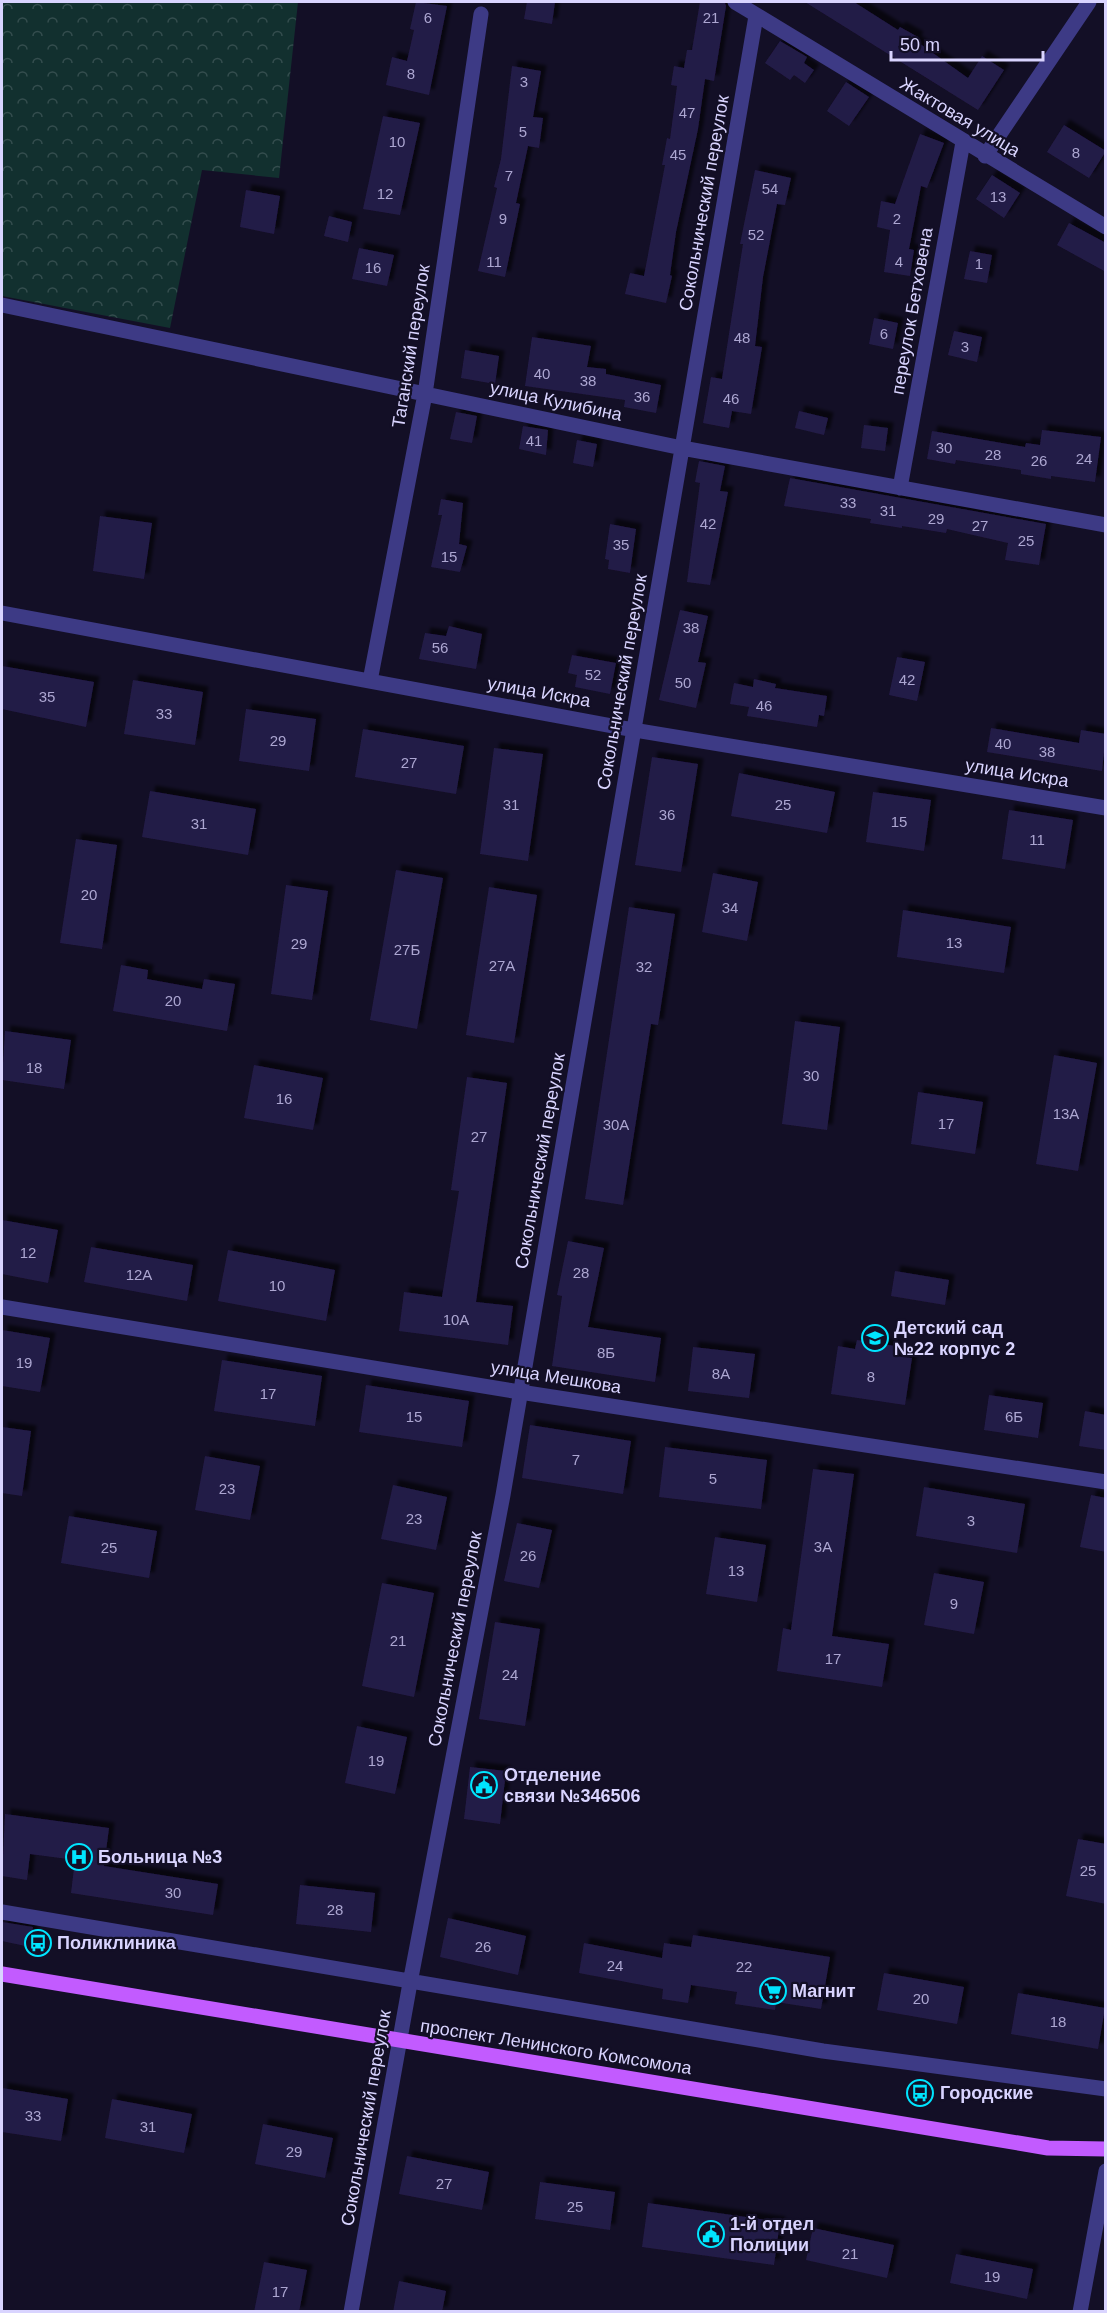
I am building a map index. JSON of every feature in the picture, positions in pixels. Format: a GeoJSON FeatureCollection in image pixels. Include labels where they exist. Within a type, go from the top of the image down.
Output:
{"type":"FeatureCollection","features":[{"type":"Feature","properties":{"kind":"main road","name":"проспект Ленинского Комсомола"},"geometry":{"type":"LineString","coordinates":[[2,1974],[1048,2148],[1106,2149]]}},
{"type":"Feature","properties":{"kind":"street","name":"Жактовая улица"},"geometry":{"type":"LineString","coordinates":[[735,2],[985,156],[1106,226]]}},
{"type":"Feature","properties":{"kind":"street"},"geometry":{"type":"LineString","coordinates":[[985,156],[1089,2]]}},
{"type":"Feature","properties":{"kind":"street","name":"Таганский переулок"},"geometry":{"type":"LineString","coordinates":[[370,681],[425,394],[481,14]]}},
{"type":"Feature","properties":{"kind":"street","name":"Сокольнический переулок"},"geometry":{"type":"LineString","coordinates":[[351,2312],[410,1983],[503,1495],[756,16]]}},
{"type":"Feature","properties":{"kind":"street","name":"переулок Бетховена"},"geometry":{"type":"LineString","coordinates":[[900,488],[963,142]]}},
{"type":"Feature","properties":{"kind":"street","name":"улица Кулибина"},"geometry":{"type":"LineString","coordinates":[[2,305],[682,448],[1106,525]]}},
{"type":"Feature","properties":{"kind":"street","name":"улица Искра"},"geometry":{"type":"LineString","coordinates":[[2,613],[634,730],[1106,808]]}},
{"type":"Feature","properties":{"kind":"street","name":"улица Мешкова"},"geometry":{"type":"LineString","coordinates":[[2,1307],[520,1392],[1106,1482]]}},
{"type":"Feature","properties":{"kind":"street"},"geometry":{"type":"LineString","coordinates":[[2,1912],[410,1983],[823,2051],[1106,2089]]}},
{"type":"Feature","properties":{"kind":"street"},"geometry":{"type":"LineString","coordinates":[[1080,2312],[1106,2171]]}},
{"type":"Feature","properties":{"kind":"green space"},"geometry":{"type":"Polygon","coordinates":[[[2,2],[298,2],[279,178],[202,170],[170,328],[2,296],[2,2]]]}},
{"type":"Feature","properties":{"kind":"building"},"geometry":{"type":"Polygon","coordinates":[[[416,2],[447,6],[429,95],[386,85],[392,57],[407,61],[414,30],[410,29],[416,2]]]}},
{"type":"Feature","properties":{"kind":"building"},"geometry":{"type":"Polygon","coordinates":[[[527,2],[555,2],[552,24],[524,19],[527,2]]]}},
{"type":"Feature","properties":{"kind":"building"},"geometry":{"type":"Polygon","coordinates":[[[700,2],[725,3],[726,6],[714,81],[705,79],[698,129],[676,232],[670,275],[672,276],[666,303],[625,294],[630,273],[644,276],[665,165],[662,165],[667,138],[670,139],[677,86],[671,85],[674,66],[684,68],[687,50],[692,50],[700,2]]]}},
{"type":"Feature","properties":{"kind":"building"},"geometry":{"type":"Polygon","coordinates":[[[805,2],[854,2],[898,30],[900,27],[918,37],[916,41],[968,78],[982,56],[1004,70],[978,110],[805,2]]]}},
{"type":"Feature","properties":{"kind":"building"},"geometry":{"type":"Polygon","coordinates":[[[780,41],[807,57],[804,63],[814,70],[805,83],[794,75],[790,80],[765,63],[780,41]]]}},
{"type":"Feature","properties":{"kind":"building"},"geometry":{"type":"Polygon","coordinates":[[[512,66],[541,71],[533,117],[543,118],[539,148],[528,146],[516,203],[520,204],[505,277],[478,271],[497,188],[494,187],[501,159],[512,66]]]}},
{"type":"Feature","properties":{"kind":"building"},"geometry":{"type":"Polygon","coordinates":[[[846,82],[869,97],[849,126],[827,111],[846,82]]]}},
{"type":"Feature","properties":{"kind":"building"},"geometry":{"type":"Polygon","coordinates":[[[383,116],[420,123],[400,215],[363,209],[383,116]]]}},
{"type":"Feature","properties":{"kind":"building"},"geometry":{"type":"Polygon","coordinates":[[[1064,125],[1106,151],[1089,178],[1047,152],[1064,125]]]}},
{"type":"Feature","properties":{"kind":"building"},"geometry":{"type":"Polygon","coordinates":[[[920,134],[944,143],[927,188],[921,186],[909,249],[914,250],[910,276],[884,272],[890,230],[877,227],[881,201],[895,204],[920,134]]]}},
{"type":"Feature","properties":{"kind":"building"},"geometry":{"type":"Polygon","coordinates":[[[755,170],[791,178],[785,205],[777,204],[763,277],[755,346],[762,347],[751,414],[732,411],[729,428],[703,423],[711,377],[722,379],[743,244],[740,244],[755,170]]]}},
{"type":"Feature","properties":{"kind":"building"},"geometry":{"type":"Polygon","coordinates":[[[992,175],[1020,193],[1004,218],[976,199],[992,175]]]}},
{"type":"Feature","properties":{"kind":"building"},"geometry":{"type":"Polygon","coordinates":[[[246,190],[280,196],[274,234],[240,227],[246,190]]]}},
{"type":"Feature","properties":{"kind":"building"},"geometry":{"type":"Polygon","coordinates":[[[329,216],[352,222],[348,242],[324,236],[329,216]]]}},
{"type":"Feature","properties":{"kind":"building"},"geometry":{"type":"Polygon","coordinates":[[[1069,223],[1106,243],[1106,272],[1057,245],[1069,223]]]}},
{"type":"Feature","properties":{"kind":"building"},"geometry":{"type":"Polygon","coordinates":[[[359,248],[394,255],[387,286],[352,279],[359,248]]]}},
{"type":"Feature","properties":{"kind":"building"},"geometry":{"type":"Polygon","coordinates":[[[970,251],[992,255],[987,283],[964,279],[970,251]]]}},
{"type":"Feature","properties":{"kind":"building"},"geometry":{"type":"Polygon","coordinates":[[[874,318],[898,323],[893,349],[869,344],[874,318]]]}},
{"type":"Feature","properties":{"kind":"building"},"geometry":{"type":"Polygon","coordinates":[[[954,331],[982,337],[977,362],[948,355],[954,331]]]}},
{"type":"Feature","properties":{"kind":"building"},"geometry":{"type":"Polygon","coordinates":[[[532,337],[591,346],[587,367],[606,369],[606,374],[661,385],[656,413],[624,407],[625,400],[525,386],[532,337]]]}},
{"type":"Feature","properties":{"kind":"building"},"geometry":{"type":"Polygon","coordinates":[[[465,350],[499,356],[495,384],[461,378],[465,350]]]}},
{"type":"Feature","properties":{"kind":"building"},"geometry":{"type":"Polygon","coordinates":[[[799,411],[828,418],[824,435],[795,428],[799,411]]]}},
{"type":"Feature","properties":{"kind":"building"},"geometry":{"type":"Polygon","coordinates":[[[456,412],[477,416],[472,443],[450,439],[456,412]]]}},
{"type":"Feature","properties":{"kind":"building"},"geometry":{"type":"Polygon","coordinates":[[[864,425],[888,428],[885,451],[861,448],[864,425]]]}},
{"type":"Feature","properties":{"kind":"building"},"geometry":{"type":"Polygon","coordinates":[[[523,426],[548,430],[546,455],[519,449],[523,426]]]}},
{"type":"Feature","properties":{"kind":"building"},"geometry":{"type":"Polygon","coordinates":[[[1042,430],[1101,437],[1095,482],[1051,476],[1051,479],[1021,474],[1021,470],[956,460],[955,464],[927,459],[932,431],[1025,447],[1026,443],[1040,445],[1042,430]]]}},
{"type":"Feature","properties":{"kind":"building"},"geometry":{"type":"Polygon","coordinates":[[[577,440],[597,444],[593,467],[573,463],[577,440]]]}},
{"type":"Feature","properties":{"kind":"building"},"geometry":{"type":"Polygon","coordinates":[[[699,461],[725,466],[720,491],[728,492],[710,585],[687,582],[700,483],[695,482],[699,461]]]}},
{"type":"Feature","properties":{"kind":"building"},"geometry":{"type":"Polygon","coordinates":[[[790,478],[1046,524],[1039,565],[1005,560],[1008,543],[947,529],[946,533],[902,526],[902,528],[870,523],[871,519],[784,506],[790,478]]]}},
{"type":"Feature","properties":{"kind":"building"},"geometry":{"type":"Polygon","coordinates":[[[441,499],[463,503],[459,544],[467,546],[460,572],[431,567],[442,515],[438,515],[441,499]]]}},
{"type":"Feature","properties":{"kind":"building"},"geometry":{"type":"Polygon","coordinates":[[[100,516],[152,523],[144,579],[93,571],[100,516]]]}},
{"type":"Feature","properties":{"kind":"building"},"geometry":{"type":"Polygon","coordinates":[[[610,524],[636,529],[630,573],[608,569],[609,560],[605,559],[610,524]]]}},
{"type":"Feature","properties":{"kind":"building"},"geometry":{"type":"Polygon","coordinates":[[[680,610],[708,616],[698,662],[706,663],[696,708],[659,700],[680,610]]]}},
{"type":"Feature","properties":{"kind":"building"},"geometry":{"type":"Polygon","coordinates":[[[449,626],[482,634],[476,669],[419,659],[425,633],[446,636],[449,626]]]}},
{"type":"Feature","properties":{"kind":"building"},"geometry":{"type":"Polygon","coordinates":[[[572,655],[616,663],[610,694],[575,687],[577,675],[568,673],[572,655]]]}},
{"type":"Feature","properties":{"kind":"building"},"geometry":{"type":"Polygon","coordinates":[[[897,657],[925,662],[917,701],[889,695],[897,657]]]}},
{"type":"Feature","properties":{"kind":"building"},"geometry":{"type":"Polygon","coordinates":[[[2,666],[94,682],[86,727],[2,709],[2,666]]]}},
{"type":"Feature","properties":{"kind":"building"},"geometry":{"type":"Polygon","coordinates":[[[754,679],[776,684],[775,688],[827,696],[824,716],[819,715],[817,727],[747,716],[749,707],[730,704],[734,683],[753,687],[754,679]]]}},
{"type":"Feature","properties":{"kind":"building"},"geometry":{"type":"Polygon","coordinates":[[[133,680],[203,692],[195,745],[124,734],[133,680]]]}},
{"type":"Feature","properties":{"kind":"building"},"geometry":{"type":"Polygon","coordinates":[[[246,709],[316,719],[309,771],[239,761],[246,709]]]}},
{"type":"Feature","properties":{"kind":"building"},"geometry":{"type":"Polygon","coordinates":[[[991,728],[1079,743],[1081,730],[1106,734],[1102,771],[987,752],[991,728]]]}},
{"type":"Feature","properties":{"kind":"building"},"geometry":{"type":"Polygon","coordinates":[[[363,729],[464,746],[456,794],[355,777],[363,729]]]}},
{"type":"Feature","properties":{"kind":"building"},"geometry":{"type":"Polygon","coordinates":[[[494,748],[543,754],[528,861],[480,854],[494,748]]]}},
{"type":"Feature","properties":{"kind":"building"},"geometry":{"type":"Polygon","coordinates":[[[652,757],[698,764],[681,872],[635,865],[652,757]]]}},
{"type":"Feature","properties":{"kind":"building"},"geometry":{"type":"Polygon","coordinates":[[[739,773],[835,792],[827,833],[731,816],[739,773]]]}},
{"type":"Feature","properties":{"kind":"building"},"geometry":{"type":"Polygon","coordinates":[[[150,791],[256,809],[248,855],[142,837],[150,791]]]}},
{"type":"Feature","properties":{"kind":"building"},"geometry":{"type":"Polygon","coordinates":[[[873,792],[931,800],[924,851],[866,842],[873,792]]]}},
{"type":"Feature","properties":{"kind":"building"},"geometry":{"type":"Polygon","coordinates":[[[1009,810],[1073,820],[1065,869],[1002,859],[1009,810]]]}},
{"type":"Feature","properties":{"kind":"building"},"geometry":{"type":"Polygon","coordinates":[[[76,839],[117,845],[102,949],[60,943],[76,839]]]}},
{"type":"Feature","properties":{"kind":"building"},"geometry":{"type":"Polygon","coordinates":[[[396,870],[443,878],[417,1029],[370,1020],[396,870]]]}},
{"type":"Feature","properties":{"kind":"building"},"geometry":{"type":"Polygon","coordinates":[[[713,873],[758,882],[747,941],[702,932],[713,873]]]}},
{"type":"Feature","properties":{"kind":"building"},"geometry":{"type":"Polygon","coordinates":[[[286,885],[328,891],[312,1000],[271,994],[286,885]]]}},
{"type":"Feature","properties":{"kind":"building"},"geometry":{"type":"Polygon","coordinates":[[[489,887],[537,895],[514,1043],[466,1035],[489,887]]]}},
{"type":"Feature","properties":{"kind":"building"},"geometry":{"type":"Polygon","coordinates":[[[629,907],[675,914],[658,1025],[651,1024],[623,1205],[585,1199],[629,907]]]}},
{"type":"Feature","properties":{"kind":"building"},"geometry":{"type":"Polygon","coordinates":[[[903,910],[1011,927],[1004,973],[897,957],[903,910]]]}},
{"type":"Feature","properties":{"kind":"building"},"geometry":{"type":"Polygon","coordinates":[[[121,965],[148,970],[147,979],[202,989],[204,979],[235,984],[227,1031],[113,1011],[121,965]]]}},
{"type":"Feature","properties":{"kind":"building"},"geometry":{"type":"Polygon","coordinates":[[[795,1021],[840,1027],[827,1130],[782,1124],[795,1021]]]}},
{"type":"Feature","properties":{"kind":"building"},"geometry":{"type":"Polygon","coordinates":[[[5,1031],[71,1040],[64,1089],[2,1080],[5,1031]]]}},
{"type":"Feature","properties":{"kind":"building"},"geometry":{"type":"Polygon","coordinates":[[[1054,1055],[1097,1063],[1078,1171],[1036,1164],[1054,1055]]]}},
{"type":"Feature","properties":{"kind":"building"},"geometry":{"type":"Polygon","coordinates":[[[254,1065],[323,1078],[313,1130],[244,1118],[254,1065]]]}},
{"type":"Feature","properties":{"kind":"building"},"geometry":{"type":"Polygon","coordinates":[[[467,1077],[507,1083],[476,1302],[513,1306],[508,1345],[399,1331],[404,1292],[442,1297],[459,1191],[451,1190],[467,1077]]]}},
{"type":"Feature","properties":{"kind":"building"},"geometry":{"type":"Polygon","coordinates":[[[918,1092],[983,1102],[975,1154],[911,1144],[918,1092]]]}},
{"type":"Feature","properties":{"kind":"building"},"geometry":{"type":"Polygon","coordinates":[[[2,1220],[58,1230],[48,1283],[2,1274],[2,1220]]]}},
{"type":"Feature","properties":{"kind":"building"},"geometry":{"type":"Polygon","coordinates":[[[568,1241],[604,1248],[588,1327],[661,1338],[655,1382],[552,1366],[562,1296],[557,1295],[568,1241]]]}},
{"type":"Feature","properties":{"kind":"building"},"geometry":{"type":"Polygon","coordinates":[[[91,1247],[193,1265],[187,1301],[84,1282],[91,1247]]]}},
{"type":"Feature","properties":{"kind":"building"},"geometry":{"type":"Polygon","coordinates":[[[228,1250],[335,1270],[326,1321],[218,1301],[228,1250]]]}},
{"type":"Feature","properties":{"kind":"building"},"geometry":{"type":"Polygon","coordinates":[[[895,1271],[949,1280],[945,1305],[891,1296],[895,1271]]]}},
{"type":"Feature","properties":{"kind":"building"},"geometry":{"type":"Polygon","coordinates":[[[2,1330],[50,1338],[40,1392],[2,1386],[2,1330]]]}},
{"type":"Feature","properties":{"kind":"building"},"geometry":{"type":"Polygon","coordinates":[[[857,1340],[895,1346],[894,1356],[912,1358],[905,1405],[831,1394],[838,1346],[855,1349],[857,1340]]]}},
{"type":"Feature","properties":{"kind":"building"},"geometry":{"type":"Polygon","coordinates":[[[693,1347],[755,1354],[749,1398],[688,1391],[693,1347]]]}},
{"type":"Feature","properties":{"kind":"building"},"geometry":{"type":"Polygon","coordinates":[[[222,1360],[322,1376],[315,1426],[214,1411],[222,1360]]]}},
{"type":"Feature","properties":{"kind":"building"},"geometry":{"type":"Polygon","coordinates":[[[366,1385],[469,1401],[462,1447],[359,1432],[366,1385]]]}},
{"type":"Feature","properties":{"kind":"building"},"geometry":{"type":"Polygon","coordinates":[[[989,1395],[1043,1403],[1038,1438],[984,1430],[989,1395]]]}},
{"type":"Feature","properties":{"kind":"building"},"geometry":{"type":"Polygon","coordinates":[[[1085,1411],[1106,1415],[1106,1450],[1079,1446],[1085,1411]]]}},
{"type":"Feature","properties":{"kind":"building"},"geometry":{"type":"Polygon","coordinates":[[[530,1425],[631,1441],[623,1494],[522,1478],[530,1425]]]}},
{"type":"Feature","properties":{"kind":"building"},"geometry":{"type":"Polygon","coordinates":[[[2,1427],[31,1431],[22,1496],[2,1493],[2,1427]]]}},
{"type":"Feature","properties":{"kind":"building"},"geometry":{"type":"Polygon","coordinates":[[[665,1447],[767,1460],[761,1509],[659,1497],[665,1447]]]}},
{"type":"Feature","properties":{"kind":"building"},"geometry":{"type":"Polygon","coordinates":[[[205,1456],[260,1466],[250,1520],[195,1510],[205,1456]]]}},
{"type":"Feature","properties":{"kind":"building"},"geometry":{"type":"Polygon","coordinates":[[[813,1469],[854,1474],[832,1636],[889,1644],[882,1687],[777,1671],[783,1628],[791,1630],[813,1469]]]}},
{"type":"Feature","properties":{"kind":"building"},"geometry":{"type":"Polygon","coordinates":[[[393,1485],[447,1497],[436,1550],[381,1539],[393,1485]]]}},
{"type":"Feature","properties":{"kind":"building"},"geometry":{"type":"Polygon","coordinates":[[[924,1487],[1025,1504],[1017,1553],[916,1536],[924,1487]]]}},
{"type":"Feature","properties":{"kind":"building"},"geometry":{"type":"Polygon","coordinates":[[[1091,1495],[1106,1498],[1106,1552],[1080,1547],[1091,1495]]]}},
{"type":"Feature","properties":{"kind":"building"},"geometry":{"type":"Polygon","coordinates":[[[69,1516],[157,1531],[149,1578],[61,1563],[69,1516]]]}},
{"type":"Feature","properties":{"kind":"building"},"geometry":{"type":"Polygon","coordinates":[[[517,1523],[552,1530],[539,1588],[504,1581],[517,1523]]]}},
{"type":"Feature","properties":{"kind":"building"},"geometry":{"type":"Polygon","coordinates":[[[715,1537],[766,1545],[757,1602],[706,1594],[715,1537]]]}},
{"type":"Feature","properties":{"kind":"building"},"geometry":{"type":"Polygon","coordinates":[[[934,1573],[984,1582],[974,1634],[924,1625],[934,1573]]]}},
{"type":"Feature","properties":{"kind":"building"},"geometry":{"type":"Polygon","coordinates":[[[382,1583],[434,1593],[414,1697],[362,1686],[382,1583]]]}},
{"type":"Feature","properties":{"kind":"building"},"geometry":{"type":"Polygon","coordinates":[[[495,1622],[540,1629],[525,1726],[479,1719],[495,1622]]]}},
{"type":"Feature","properties":{"kind":"building"},"geometry":{"type":"Polygon","coordinates":[[[357,1726],[407,1737],[395,1794],[345,1783],[357,1726]]]}},
{"type":"Feature","properties":{"kind":"building"},"geometry":{"type":"Polygon","coordinates":[[[470,1767],[506,1771],[500,1824],[464,1819],[470,1767]]]}},
{"type":"Feature","properties":{"kind":"building"},"geometry":{"type":"Polygon","coordinates":[[[5,1814],[109,1828],[104,1866],[218,1884],[213,1915],[71,1893],[75,1860],[30,1854],[27,1880],[2,1876],[5,1814]]]}},
{"type":"Feature","properties":{"kind":"building"},"geometry":{"type":"Polygon","coordinates":[[[1078,1839],[1106,1844],[1106,1904],[1066,1896],[1078,1839]]]}},
{"type":"Feature","properties":{"kind":"building"},"geometry":{"type":"Polygon","coordinates":[[[300,1885],[375,1893],[371,1932],[296,1924],[300,1885]]]}},
{"type":"Feature","properties":{"kind":"building"},"geometry":{"type":"Polygon","coordinates":[[[448,1918],[526,1936],[518,1975],[440,1957],[448,1918]]]}},
{"type":"Feature","properties":{"kind":"building"},"geometry":{"type":"Polygon","coordinates":[[[2,1922],[33,1927],[30,1947],[2,1941],[2,1922]]]}},
{"type":"Feature","properties":{"kind":"building"},"geometry":{"type":"Polygon","coordinates":[[[693,1935],[830,1957],[821,2009],[776,2002],[775,2010],[735,2004],[737,1992],[691,1985],[688,2003],[662,1999],[663,1989],[579,1973],[584,1943],[662,1958],[664,1943],[691,1947],[693,1935]]]}},
{"type":"Feature","properties":{"kind":"building"},"geometry":{"type":"Polygon","coordinates":[[[884,1973],[964,1987],[957,2024],[877,2010],[884,1973]]]}},
{"type":"Feature","properties":{"kind":"building"},"geometry":{"type":"Polygon","coordinates":[[[1018,1993],[1105,2008],[1098,2049],[1011,2034],[1018,1993]]]}},
{"type":"Feature","properties":{"kind":"building"},"geometry":{"type":"Polygon","coordinates":[[[2,2088],[68,2099],[61,2141],[2,2132],[2,2088]]]}},
{"type":"Feature","properties":{"kind":"building"},"geometry":{"type":"Polygon","coordinates":[[[112,2099],[192,2114],[184,2153],[105,2138],[112,2099]]]}},
{"type":"Feature","properties":{"kind":"building"},"geometry":{"type":"Polygon","coordinates":[[[263,2124],[333,2138],[325,2178],[255,2164],[263,2124]]]}},
{"type":"Feature","properties":{"kind":"building"},"geometry":{"type":"Polygon","coordinates":[[[407,2156],[489,2172],[482,2210],[399,2194],[407,2156]]]}},
{"type":"Feature","properties":{"kind":"building"},"geometry":{"type":"Polygon","coordinates":[[[540,2182],[615,2192],[610,2230],[535,2219],[540,2182]]]}},
{"type":"Feature","properties":{"kind":"building","name":"1-й отдел Полиции"},"geometry":{"type":"Polygon","coordinates":[[[648,2203],[780,2222],[774,2265],[642,2247],[648,2203]]]}},
{"type":"Feature","properties":{"kind":"building"},"geometry":{"type":"Polygon","coordinates":[[[813,2228],[894,2245],[887,2278],[806,2260],[813,2228]]]}},
{"type":"Feature","properties":{"kind":"building"},"geometry":{"type":"Polygon","coordinates":[[[956,2254],[1033,2269],[1027,2299],[950,2283],[956,2254]]]}},
{"type":"Feature","properties":{"kind":"building"},"geometry":{"type":"Polygon","coordinates":[[[264,2262],[307,2270],[299,2312],[254,2312],[264,2262]]]}},
{"type":"Feature","properties":{"kind":"building"},"geometry":{"type":"Polygon","coordinates":[[[399,2281],[446,2291],[442,2312],[393,2312],[399,2281]]]}},
{"type":"Feature","properties":{"kind":"place","name":"Детский сад №22 корпус 2"},"geometry":{"type":"Point","coordinates":[875,1338]}},
{"type":"Feature","properties":{"kind":"place","name":"Отделение связи №346506"},"geometry":{"type":"Point","coordinates":[484,1785]}},
{"type":"Feature","properties":{"kind":"place","name":"Больница №3"},"geometry":{"type":"Point","coordinates":[79,1857]}},
{"type":"Feature","properties":{"kind":"place","name":"Поликлиника"},"geometry":{"type":"Point","coordinates":[38,1943]}},
{"type":"Feature","properties":{"kind":"place","name":"Магнит"},"geometry":{"type":"Point","coordinates":[773,1991]}},
{"type":"Feature","properties":{"kind":"place","name":"Городские"},"geometry":{"type":"Point","coordinates":[920,2093]}},
{"type":"Feature","properties":{"kind":"place","name":"1-й отдел Полиции"},"geometry":{"type":"Point","coordinates":[711,2234]}}]}
